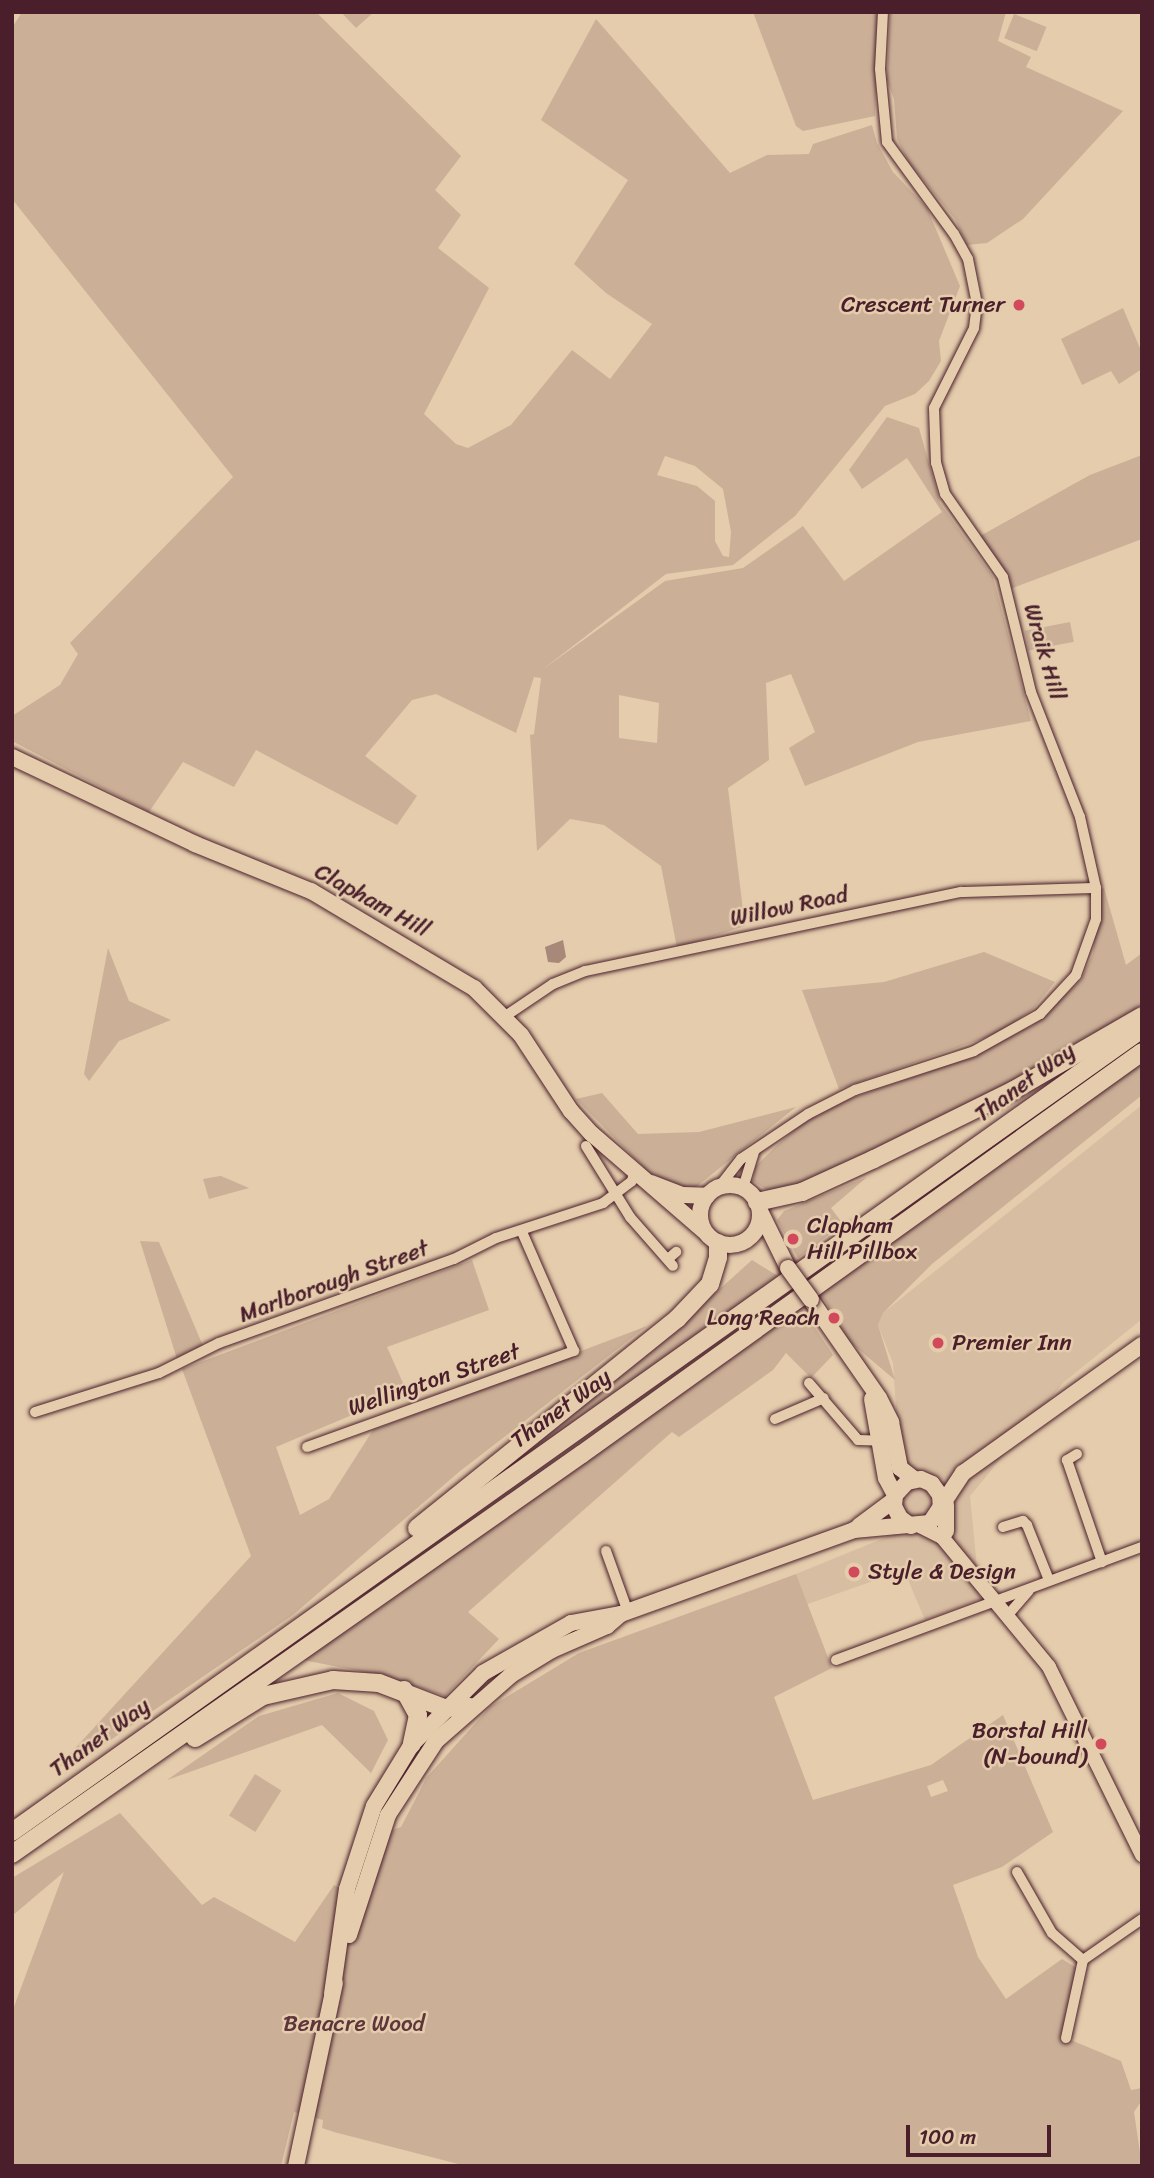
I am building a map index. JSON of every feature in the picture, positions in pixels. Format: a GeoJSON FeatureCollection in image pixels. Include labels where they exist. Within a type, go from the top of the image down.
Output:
{"type":"FeatureCollection","features":[{"type":"Feature","properties":{"kind":"highway"},"geometry":{"type":"LineString","coordinates":[[759,1206],[802,1192],[1014,1090],[1142,1016]]}},
{"type":"Feature","properties":{"kind":"highway","name":"Thanet Way"},"geometry":{"type":"LineString","coordinates":[[12,1832],[316,1612],[1142,1029]]}},
{"type":"Feature","properties":{"kind":"highway","name":"Thanet Way"},"geometry":{"type":"LineString","coordinates":[[12,1854],[582,1454],[1142,1052]]}},
{"type":"Feature","properties":{"kind":"highway"},"geometry":{"type":"LineString","coordinates":[[316,1612],[658,1337],[710,1284],[718,1257],[718,1243]]}},
{"type":"Feature","properties":{"kind":"highway"},"geometry":{"type":"LineString","coordinates":[[66,1816],[122,1787],[263,1696],[333,1680],[379,1683],[404,1690],[444,1708],[470,1707]]}},
{"type":"Feature","properties":{"kind":"highway"},"geometry":{"type":"LineString","coordinates":[[404,1690],[418,1715],[412,1744]]}},
{"type":"Feature","properties":{"kind":"main road","name":"Clapham Hill"},"geometry":{"type":"LineString","coordinates":[[12,757],[101,802],[348,909],[474,988],[504,1017],[571,1111],[637,1175],[703,1230]]}},
{"type":"Feature","properties":{"kind":"main road","name":"Clapham Hill"},"geometry":{"type":"LineString","coordinates":[[637,1175],[670,1191],[713,1191]]}},
{"type":"Feature","properties":{"kind":"main road"},"geometry":{"type":"LineString","coordinates":[[788,1268],[765,1247],[746,1241],[718,1243],[703,1230],[700,1212],[713,1191],[743,1188],[759,1206],[788,1268],[891,1422],[900,1468],[940,1495],[940,1510],[954,1551]]}},
{"type":"Feature","properties":{"kind":"main road"},"geometry":{"type":"LineString","coordinates":[[746,1241],[758,1228],[759,1206]]}},
{"type":"Feature","properties":{"kind":"main road"},"geometry":{"type":"LineString","coordinates":[[854,1530],[894,1497],[921,1480],[949,1478],[971,1466],[1142,1345]]}},
{"type":"Feature","properties":{"kind":"main road"},"geometry":{"type":"LineString","coordinates":[[867,1383],[882,1441],[886,1478],[894,1497],[896,1513],[915,1526],[942,1537],[997,1602],[1066,1695],[1142,1855]]}},
{"type":"Feature","properties":{"kind":"main road"},"geometry":{"type":"LineString","coordinates":[[296,2166],[332,1994],[355,1858],[379,1796],[412,1744],[444,1708],[498,1662],[554,1630],[602,1615],[625,1613],[854,1530],[915,1526],[940,1510],[952,1486],[971,1466]]}},
{"type":"Feature","properties":{"kind":"main road"},"geometry":{"type":"LineString","coordinates":[[946,1531],[944,1510],[952,1486]]}},
{"type":"Feature","properties":{"kind":"main road"},"geometry":{"type":"LineString","coordinates":[[332,1994],[366,1872],[388,1815],[425,1755],[470,1707],[525,1665],[607,1626],[625,1613]]}},
{"type":"Feature","properties":{"kind":"street","name":"Wraik Hill"},"geometry":{"type":"LineString","coordinates":[[713,1191],[732,1167],[829,1102],[974,1051],[1040,1014],[1066,990],[1081,966],[1093,935],[1096,888],[1076,802],[1031,692],[1003,577],[950,502],[936,463],[933,408],[974,328],[977,304],[968,259],[954,234],[887,142],[880,69],[883,12]]}},
{"type":"Feature","properties":{"kind":"street","name":"Willow Road"},"geometry":{"type":"LineString","coordinates":[[504,1017],[553,984],[585,971],[961,892],[1096,888]]}},
{"type":"Feature","properties":{"kind":"street"},"geometry":{"type":"LineString","coordinates":[[586,1146],[615,1195],[670,1263],[676,1252]]}},
{"type":"Feature","properties":{"kind":"street"},"geometry":{"type":"LineString","coordinates":[[743,1188],[754,1151]]}},
{"type":"Feature","properties":{"kind":"street","name":"Marlborough Street"},"geometry":{"type":"LineString","coordinates":[[35,1412],[159,1373],[219,1343],[522,1232],[615,1195],[637,1175]]}},
{"type":"Feature","properties":{"kind":"street","name":"Wellington Street"},"geometry":{"type":"LineString","coordinates":[[307,1447],[574,1351],[522,1232]]}},
{"type":"Feature","properties":{"kind":"street"},"geometry":{"type":"LineString","coordinates":[[809,1383],[858,1440],[882,1441]]}},
{"type":"Feature","properties":{"kind":"street"},"geometry":{"type":"LineString","coordinates":[[775,1419],[824,1398]]}},
{"type":"Feature","properties":{"kind":"street"},"geometry":{"type":"LineString","coordinates":[[1077,1454],[1067,1460],[1102,1562]]}},
{"type":"Feature","properties":{"kind":"street"},"geometry":{"type":"LineString","coordinates":[[1003,1527],[1023,1521],[1027,1525],[1049,1580]]}},
{"type":"Feature","properties":{"kind":"street"},"geometry":{"type":"LineString","coordinates":[[836,1660],[1142,1547]]}},
{"type":"Feature","properties":{"kind":"street"},"geometry":{"type":"LineString","coordinates":[[606,1552],[625,1613]]}},
{"type":"Feature","properties":{"kind":"street"},"geometry":{"type":"LineString","coordinates":[[1007,1616],[1029,1590]]}},
{"type":"Feature","properties":{"kind":"street"},"geometry":{"type":"LineString","coordinates":[[1017,1872],[1052,1933],[1083,1961]]}},
{"type":"Feature","properties":{"kind":"street"},"geometry":{"type":"LineString","coordinates":[[1066,2038],[1083,1961],[1142,1919]]}},
{"type":"Feature","properties":{"kind":"shaded area"},"geometry":{"type":"Polygon","coordinates":[[[563,940],[566,957],[559,963],[548,962],[545,947],[563,940]]]}},
{"type":"Feature","properties":{"kind":"shaded area"},"geometry":{"type":"Polygon","coordinates":[[[1142,1105],[1142,1319],[1064,1382],[970,1496],[980,1599],[925,1620],[904,1570],[805,1605],[796,1574],[904,1530],[893,1363],[878,1325],[883,1313],[1142,1105]]]}},
{"type":"Feature","properties":{"kind":"green space"},"geometry":{"type":"Polygon","coordinates":[[[22,12],[316,12],[461,156],[435,190],[461,215],[438,248],[489,288],[424,414],[456,444],[468,448],[511,425],[572,350],[610,379],[652,324],[606,293],[574,264],[628,180],[541,120],[596,19],[730,173],[767,155],[809,154],[813,144],[872,125],[877,143],[893,172],[927,208],[960,286],[939,341],[941,361],[929,381],[915,394],[885,406],[795,516],[733,565],[666,574],[542,670],[665,581],[743,568],[803,526],[844,581],[942,512],[907,458],[862,489],[849,470],[887,417],[919,428],[940,503],[993,577],[1031,721],[918,742],[805,786],[789,748],[815,732],[791,674],[766,683],[769,760],[728,788],[745,926],[677,948],[661,866],[604,825],[570,819],[537,851],[530,735],[534,734],[541,678],[534,677],[516,733],[436,694],[412,700],[365,756],[417,796],[397,825],[256,750],[234,787],[183,762],[149,812],[12,741],[12,716],[60,685],[78,654],[70,643],[233,477],[12,199],[12,28],[22,12]],[[665,456],[657,475],[697,486],[715,501],[715,541],[723,556],[729,557],[731,532],[723,489],[695,466],[665,456]],[[619,695],[619,738],[657,743],[659,703],[619,695]]]}},
{"type":"Feature","properties":{"kind":"green space"},"geometry":{"type":"Polygon","coordinates":[[[341,12],[374,12],[356,28],[341,12]]]}},
{"type":"Feature","properties":{"kind":"green space"},"geometry":{"type":"Polygon","coordinates":[[[753,12],[879,12],[875,116],[803,131],[796,126],[753,12]]]}},
{"type":"Feature","properties":{"kind":"green space"},"geometry":{"type":"Polygon","coordinates":[[[890,12],[1006,12],[998,41],[1031,57],[1026,67],[1123,111],[1023,219],[987,243],[967,245],[955,219],[908,161],[897,139],[894,99],[887,80],[890,12]]]}},
{"type":"Feature","properties":{"kind":"green space"},"geometry":{"type":"Polygon","coordinates":[[[1014,14],[1046,27],[1037,51],[1004,38],[1014,14]]]}},
{"type":"Feature","properties":{"kind":"green space"},"geometry":{"type":"Polygon","coordinates":[[[1123,308],[1142,353],[1142,369],[1119,384],[1111,371],[1082,385],[1061,339],[1123,308]]]}},
{"type":"Feature","properties":{"kind":"green space"},"geometry":{"type":"Polygon","coordinates":[[[1142,455],[1142,539],[1010,589],[1007,575],[980,536],[1090,475],[1142,455]]]}},
{"type":"Feature","properties":{"kind":"green space"},"geometry":{"type":"Polygon","coordinates":[[[1070,622],[1074,642],[1029,650],[1025,631],[1070,622]]]}},
{"type":"Feature","properties":{"kind":"green space"},"geometry":{"type":"Polygon","coordinates":[[[1104,888],[1126,965],[1142,953],[1142,1007],[1024,1080],[786,1190],[767,1190],[753,1181],[755,1167],[774,1148],[800,1125],[843,1101],[963,1060],[1033,1025],[1081,980],[1093,954],[1100,890],[1104,888]]]}},
{"type":"Feature","properties":{"kind":"green space"},"geometry":{"type":"Polygon","coordinates":[[[108,948],[129,1001],[171,1020],[119,1041],[89,1081],[84,1074],[108,948]]]}},
{"type":"Feature","properties":{"kind":"green space"},"geometry":{"type":"Polygon","coordinates":[[[984,952],[1055,982],[1033,1009],[999,1033],[839,1089],[802,990],[884,982],[984,952]]]}},
{"type":"Feature","properties":{"kind":"green space"},"geometry":{"type":"Polygon","coordinates":[[[1142,1062],[1142,1095],[932,1264],[883,1313],[878,1325],[895,1380],[850,1342],[820,1293],[1142,1062]]]}},
{"type":"Feature","properties":{"kind":"green space"},"geometry":{"type":"Polygon","coordinates":[[[602,1093],[638,1134],[699,1132],[796,1107],[696,1187],[679,1188],[648,1172],[576,1099],[602,1093]]]}},
{"type":"Feature","properties":{"kind":"green space"},"geometry":{"type":"Polygon","coordinates":[[[220,1176],[249,1188],[209,1199],[203,1179],[220,1176]]]}},
{"type":"Feature","properties":{"kind":"green space"},"geometry":{"type":"Polygon","coordinates":[[[867,1177],[831,1208],[843,1224],[798,1258],[777,1220],[784,1211],[867,1177]]]}},
{"type":"Feature","properties":{"kind":"green space"},"geometry":{"type":"Polygon","coordinates":[[[140,1241],[159,1242],[203,1346],[177,1359],[140,1241]]]}},
{"type":"Feature","properties":{"kind":"green space"},"geometry":{"type":"Polygon","coordinates":[[[472,1260],[489,1310],[387,1347],[407,1392],[276,1447],[300,1515],[329,1499],[373,1430],[647,1326],[459,1472],[293,1615],[80,1761],[58,1767],[251,1556],[182,1369],[472,1260]]]}},
{"type":"Feature","properties":{"kind":"green space"},"geometry":{"type":"Polygon","coordinates":[[[752,1260],[778,1276],[440,1522],[501,1467],[643,1358],[752,1260]]]}},
{"type":"Feature","properties":{"kind":"green space"},"geometry":{"type":"Polygon","coordinates":[[[801,1307],[833,1355],[811,1378],[786,1353],[773,1370],[679,1437],[672,1432],[468,1612],[499,1639],[445,1696],[385,1676],[303,1660],[801,1307]]]}},
{"type":"Feature","properties":{"kind":"green space","name":"Benacre Wood"},"geometry":{"type":"Polygon","coordinates":[[[796,1574],[832,1668],[774,1697],[813,1800],[931,1765],[1003,1715],[1053,1832],[1002,1867],[953,1885],[978,1957],[1006,1999],[1062,1959],[1077,1968],[1066,2038],[1121,2061],[1131,2090],[1142,2088],[1142,2100],[1134,2112],[1142,2166],[466,2166],[334,2132],[322,2128],[323,2120],[294,2112],[281,2166],[12,2166],[12,2012],[64,1872],[12,1916],[12,1878],[120,1813],[202,1905],[214,1897],[295,1942],[334,1885],[368,1904],[390,1831],[401,1827],[427,1777],[490,1707],[579,1653],[796,1574]],[[943,1780],[927,1786],[931,1797],[948,1791],[943,1780]]]}},
{"type":"Feature","properties":{"kind":"green space"},"geometry":{"type":"Polygon","coordinates":[[[338,1693],[374,1711],[388,1740],[371,1773],[322,1725],[167,1780],[259,1716],[338,1693]]]}},
{"type":"Feature","properties":{"kind":"green space"},"geometry":{"type":"Polygon","coordinates":[[[255,1774],[281,1790],[255,1832],[229,1816],[255,1774]]]}},
{"type":"Feature","properties":{"kind":"place","name":"Crescent Turner"},"geometry":{"type":"Point","coordinates":[1019,305]}},
{"type":"Feature","properties":{"kind":"place","name":"Clapham Hill Pillbox"},"geometry":{"type":"Point","coordinates":[793,1239]}},
{"type":"Feature","properties":{"kind":"place","name":"Long Reach"},"geometry":{"type":"Point","coordinates":[834,1318]}},
{"type":"Feature","properties":{"kind":"place","name":"Premier Inn"},"geometry":{"type":"Point","coordinates":[938,1343]}},
{"type":"Feature","properties":{"kind":"place","name":"Style & Design"},"geometry":{"type":"Point","coordinates":[854,1572]}},
{"type":"Feature","properties":{"kind":"place","name":"Borstal Hill (N-bound)"},"geometry":{"type":"Point","coordinates":[1101,1744]}}]}
